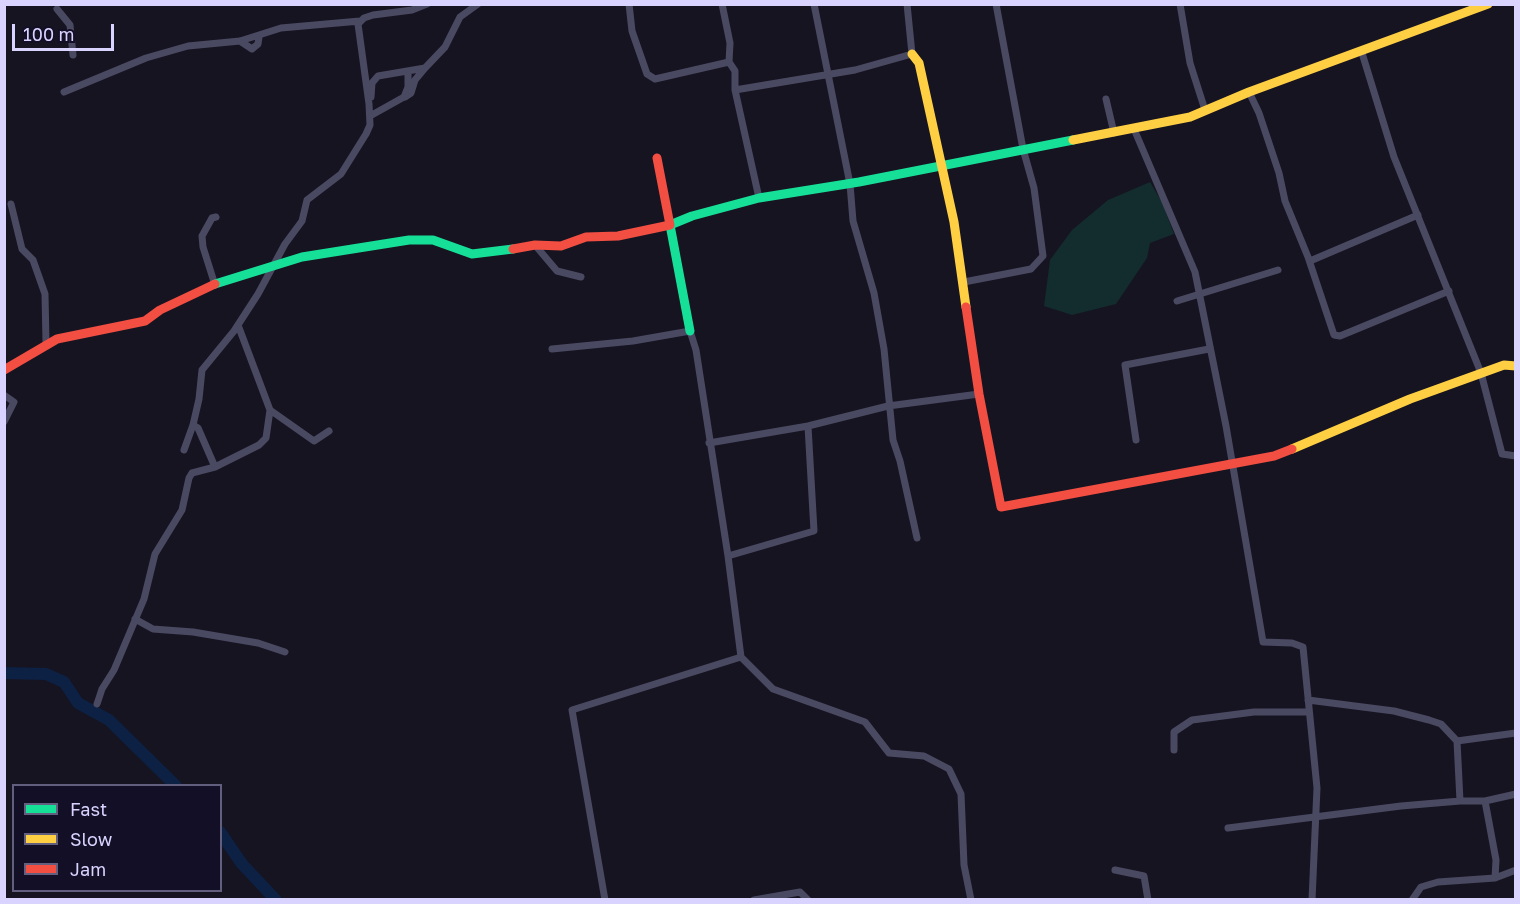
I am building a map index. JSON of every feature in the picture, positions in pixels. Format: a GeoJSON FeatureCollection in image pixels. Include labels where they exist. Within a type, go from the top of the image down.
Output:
{"type":"FeatureCollection","features":[{"type":"Feature","properties":{"kind":"street"},"geometry":{"type":"LineString","coordinates":[[64,92],[146,58],[201,44],[240,41],[259,37],[281,28],[360,21],[373,15],[412,10],[427,4]]}},
{"type":"Feature","properties":{"kind":"street"},"geometry":{"type":"LineString","coordinates":[[370,116],[411,93],[415,80],[445,46],[460,18],[478,4]]}},
{"type":"Feature","properties":{"kind":"street"},"geometry":{"type":"LineString","coordinates":[[629,4],[636,43],[647,74],[655,79],[729,62]]}},
{"type":"Feature","properties":{"kind":"street"},"geometry":{"type":"LineString","coordinates":[[722,4],[730,43],[729,62],[735,71],[735,90],[759,198]]}},
{"type":"Feature","properties":{"kind":"street"},"geometry":{"type":"LineString","coordinates":[[814,4],[850,184],[852,221],[874,293],[884,349],[893,440],[900,461],[917,538]]}},
{"type":"Feature","properties":{"kind":"street"},"geometry":{"type":"LineString","coordinates":[[907,4],[912,54],[919,63],[940,167],[954,222],[979,394],[1001,507],[1274,456],[1377,415],[1410,399],[1504,365],[1515,366]]}},
{"type":"Feature","properties":{"kind":"street"},"geometry":{"type":"LineString","coordinates":[[964,282],[1031,269],[1043,256],[1034,188],[1023,149],[996,4]]}},
{"type":"Feature","properties":{"kind":"street"},"geometry":{"type":"LineString","coordinates":[[1179,4],[1190,63],[1206,110]]}},
{"type":"Feature","properties":{"kind":"street"},"geometry":{"type":"LineString","coordinates":[[4,370],[46,343],[74,334],[145,321],[160,310],[215,285],[274,266],[335,251],[409,240],[433,240],[478,255],[523,250],[535,245],[561,246],[586,237],[630,234],[670,225],[714,209],[759,198],[850,184],[1190,117],[1249,92],[1362,53],[1488,4]]}},
{"type":"Feature","properties":{"kind":"street"},"geometry":{"type":"LineString","coordinates":[[57,9],[70,24],[74,55]]}},
{"type":"Feature","properties":{"kind":"street"},"geometry":{"type":"LineString","coordinates":[[184,450],[199,399],[202,370],[238,325],[285,244],[302,221],[307,200],[346,167],[366,134],[370,116],[357,29],[360,21]]}},
{"type":"Feature","properties":{"kind":"street"},"geometry":{"type":"LineString","coordinates":[[1362,53],[1394,157],[1481,373],[1502,454],[1515,456]]}},
{"type":"Feature","properties":{"kind":"street"},"geometry":{"type":"LineString","coordinates":[[735,90],[829,75],[912,54]]}},
{"type":"Feature","properties":{"kind":"street"},"geometry":{"type":"LineString","coordinates":[[369,104],[372,82],[375,78],[425,68]]}},
{"type":"Feature","properties":{"kind":"street"},"geometry":{"type":"LineString","coordinates":[[404,97],[408,87],[408,71]]}},
{"type":"Feature","properties":{"kind":"street"},"geometry":{"type":"LineString","coordinates":[[1249,92],[1276,163],[1285,201],[1337,336],[1449,291]]}},
{"type":"Feature","properties":{"kind":"street"},"geometry":{"type":"LineString","coordinates":[[1106,99],[1114,133]]}},
{"type":"Feature","properties":{"kind":"street"},"geometry":{"type":"LineString","coordinates":[[1134,129],[1195,272],[1233,465],[1263,642],[1292,643],[1303,647],[1317,788],[1312,900]]}},
{"type":"Feature","properties":{"kind":"street"},"geometry":{"type":"LineString","coordinates":[[657,158],[690,331],[696,350],[741,657],[773,689],[865,723],[889,753],[924,756],[949,769],[961,794],[964,865],[973,899]]}},
{"type":"Feature","properties":{"kind":"street"},"geometry":{"type":"LineString","coordinates":[[11,204],[22,249],[33,260],[45,294],[46,343]]}},
{"type":"Feature","properties":{"kind":"street"},"geometry":{"type":"LineString","coordinates":[[1310,261],[1418,215]]}},
{"type":"Feature","properties":{"kind":"street"},"geometry":{"type":"LineString","coordinates":[[215,285],[202,247],[202,236],[212,218],[216,217]]}},
{"type":"Feature","properties":{"kind":"street"},"geometry":{"type":"LineString","coordinates":[[535,245],[557,271],[581,277]]}},
{"type":"Feature","properties":{"kind":"street"},"geometry":{"type":"LineString","coordinates":[[1177,301],[1278,270]]}},
{"type":"Feature","properties":{"kind":"street"},"geometry":{"type":"LineString","coordinates":[[97,704],[149,587],[155,554],[182,510],[192,473],[215,467],[251,450],[266,438],[270,410],[238,325]]}},
{"type":"Feature","properties":{"kind":"street"},"geometry":{"type":"LineString","coordinates":[[552,349],[633,341],[690,331]]}},
{"type":"Feature","properties":{"kind":"street"},"geometry":{"type":"LineString","coordinates":[[1136,440],[1125,365],[1209,349]]}},
{"type":"Feature","properties":{"kind":"street"},"geometry":{"type":"LineString","coordinates":[[709,443],[808,426],[888,406],[979,394]]}},
{"type":"Feature","properties":{"kind":"street"},"geometry":{"type":"LineString","coordinates":[[4,395],[14,402],[4,422]]}},
{"type":"Feature","properties":{"kind":"street"},"geometry":{"type":"LineString","coordinates":[[270,410],[314,441],[329,431]]}},
{"type":"Feature","properties":{"kind":"street"},"geometry":{"type":"LineString","coordinates":[[193,425],[198,428],[215,467]]}},
{"type":"Feature","properties":{"kind":"street"},"geometry":{"type":"LineString","coordinates":[[728,556],[814,531],[808,426]]}},
{"type":"Feature","properties":{"kind":"street"},"geometry":{"type":"LineString","coordinates":[[135,619],[153,629],[214,635],[258,643],[285,652]]}},
{"type":"Feature","properties":{"kind":"street"},"geometry":{"type":"LineString","coordinates":[[605,900],[572,710],[741,657]]}},
{"type":"Feature","properties":{"kind":"street"},"geometry":{"type":"LineString","coordinates":[[1308,700],[1394,711],[1441,724],[1456,741],[1460,801]]}},
{"type":"Feature","properties":{"kind":"street"},"geometry":{"type":"LineString","coordinates":[[1174,750],[1174,732],[1192,720],[1254,712],[1309,712]]}},
{"type":"Feature","properties":{"kind":"street"},"geometry":{"type":"LineString","coordinates":[[1456,741],[1515,733]]}},
{"type":"Feature","properties":{"kind":"street"},"geometry":{"type":"LineString","coordinates":[[1228,828],[1401,806],[1485,801],[1515,794]]}},
{"type":"Feature","properties":{"kind":"street"},"geometry":{"type":"LineString","coordinates":[[1485,801],[1496,860],[1495,878]]}},
{"type":"Feature","properties":{"kind":"street"},"geometry":{"type":"LineString","coordinates":[[1115,870],[1144,876],[1148,900]]}},
{"type":"Feature","properties":{"kind":"street"},"geometry":{"type":"LineString","coordinates":[[1412,900],[1421,887],[1438,882],[1495,878],[1515,870]]}},
{"type":"Feature","properties":{"kind":"street"},"geometry":{"type":"LineString","coordinates":[[754,900],[800,892],[808,900]]}},
{"type":"Feature","properties":{"kind":"green space"},"geometry":{"type":"Polygon","coordinates":[[[1150,182],[1162,202],[1174,234],[1150,243],[1147,258],[1116,304],[1072,315],[1044,306],[1050,260],[1072,230],[1108,200],[1150,182]]]}},
{"type":"Feature","properties":{"kind":"waterway"},"geometry":{"type":"LineString","coordinates":[[4,673],[46,674],[64,682],[78,703],[109,720],[174,784]]}},
{"type":"Feature","properties":{"kind":"waterway"},"geometry":{"type":"LineString","coordinates":[[222,835],[242,864],[276,900]]}},
{"type":"Feature","properties":{"kind":"traffic: fast"},"geometry":{"type":"LineString","coordinates":[[690,331],[670,225],[692,216],[759,198],[859,182],[1073,140]]}},
{"type":"Feature","properties":{"kind":"traffic: fast"},"geometry":{"type":"LineString","coordinates":[[215,284],[302,257],[409,240],[433,240],[472,254],[513,249]]}},
{"type":"Feature","properties":{"kind":"traffic: slow"},"geometry":{"type":"LineString","coordinates":[[1073,140],[1190,117],[1249,92],[1488,4]]}},
{"type":"Feature","properties":{"kind":"traffic: slow"},"geometry":{"type":"LineString","coordinates":[[912,54],[919,63],[954,222],[966,307]]}},
{"type":"Feature","properties":{"kind":"traffic: slow"},"geometry":{"type":"LineString","coordinates":[[1292,449],[1410,399],[1504,365],[1516,366]]}},
{"type":"Feature","properties":{"kind":"traffic: jam"},"geometry":{"type":"LineString","coordinates":[[513,249],[535,245],[561,246],[586,237],[618,236],[670,225],[657,158]]}},
{"type":"Feature","properties":{"kind":"traffic: jam"},"geometry":{"type":"LineString","coordinates":[[4,370],[57,339],[145,321],[160,310],[215,284]]}},
{"type":"Feature","properties":{"kind":"traffic: jam"},"geometry":{"type":"LineString","coordinates":[[966,307],[979,394],[1001,507],[1274,456],[1292,449]]}}]}
